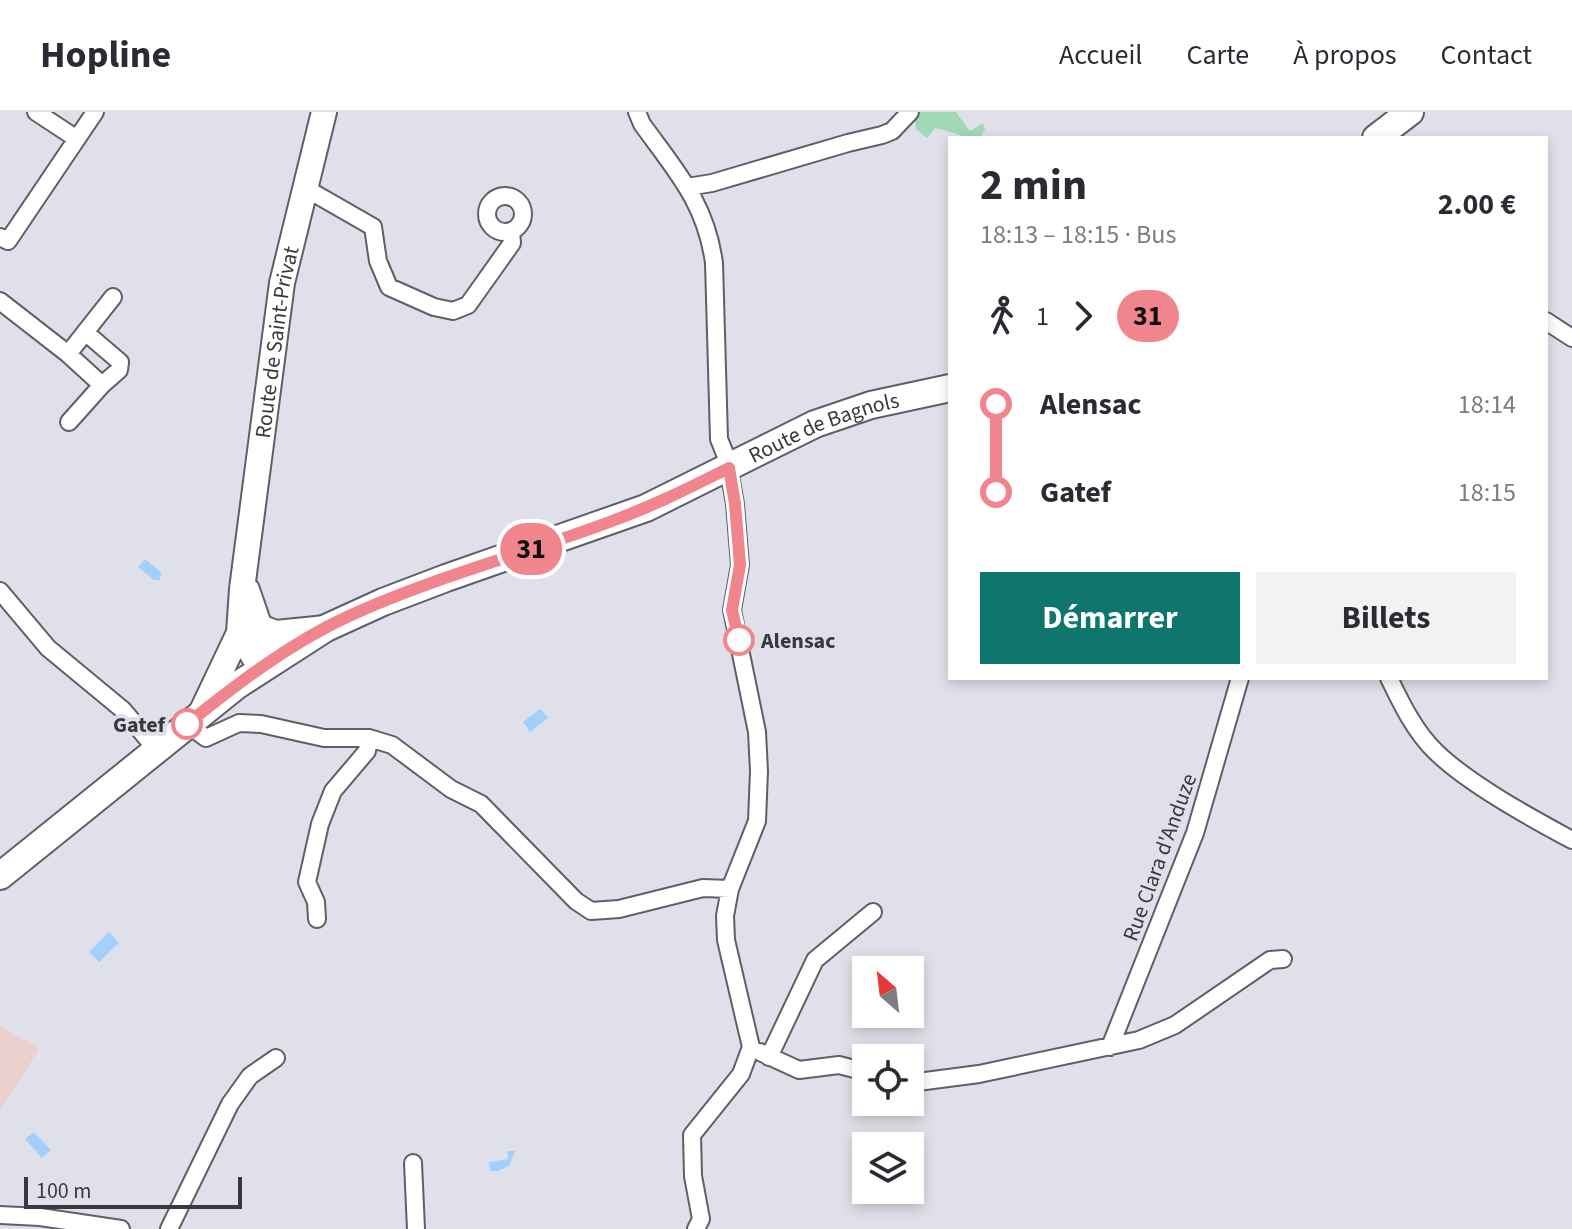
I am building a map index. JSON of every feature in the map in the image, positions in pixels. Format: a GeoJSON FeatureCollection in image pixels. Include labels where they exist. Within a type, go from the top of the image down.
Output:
{"type":"FeatureCollection","features":[{"type":"Feature","properties":{"kind":"main road"},"geometry":{"type":"LineString","coordinates":[[1357,136],[1387,112]]}},
{"type":"Feature","properties":{"kind":"main road"},"geometry":{"type":"LineString","coordinates":[[1379,136],[1410,112]]}},
{"type":"Feature","properties":{"kind":"main road","name":"Route de Bagnols"},"geometry":{"type":"LineString","coordinates":[[0,876],[194,719],[266,665],[326,628],[446,578],[646,508],[815,424],[871,405],[948,388]]}},
{"type":"Feature","properties":{"kind":"street"},"geometry":{"type":"LineString","coordinates":[[36,112],[77,139]]}},
{"type":"Feature","properties":{"kind":"street"},"geometry":{"type":"LineString","coordinates":[[3,244],[95,112]]}},
{"type":"Feature","properties":{"kind":"street","name":"Route de Saint-Privat"},"geometry":{"type":"LineString","coordinates":[[249,626],[244,576],[282,283],[324,112]]}},
{"type":"Feature","properties":{"kind":"street"},"geometry":{"type":"LineString","coordinates":[[637,112],[701,210],[711,238],[719,439],[729,468],[740,565],[732,610],[757,732],[757,821],[730,889],[725,916],[726,940],[751,1047],[741,1074],[692,1135],[693,1176],[704,1226]]}},
{"type":"Feature","properties":{"kind":"street"},"geometry":{"type":"LineString","coordinates":[[687,187],[712,183],[882,135],[892,131],[910,112]]}},
{"type":"Feature","properties":{"kind":"street"},"geometry":{"type":"LineString","coordinates":[[305,188],[373,227],[378,261],[389,287],[434,307],[453,311],[468,305],[512,243],[511,232]]}},
{"type":"Feature","properties":{"kind":"street"},"geometry":{"type":"LineString","coordinates":[[68,354],[113,297]]}},
{"type":"Feature","properties":{"kind":"street"},"geometry":{"type":"LineString","coordinates":[[0,301],[102,385]]}},
{"type":"Feature","properties":{"kind":"street"},"geometry":{"type":"LineString","coordinates":[[1548,322],[1572,338]]}},
{"type":"Feature","properties":{"kind":"street"},"geometry":{"type":"LineString","coordinates":[[69,422],[119,370],[120,362],[85,332]]}},
{"type":"Feature","properties":{"kind":"street"},"geometry":{"type":"LineString","coordinates":[[0,591],[48,648],[123,710],[156,749]]}},
{"type":"Feature","properties":{"kind":"street"},"geometry":{"type":"LineString","coordinates":[[249,626],[194,719],[206,738],[239,723],[261,724],[324,738],[369,738],[392,745],[451,789],[481,804],[576,901],[591,911],[619,909],[703,888],[730,889]]}},
{"type":"Feature","properties":{"kind":"street"},"geometry":{"type":"LineString","coordinates":[[249,626],[276,633],[326,628]]}},
{"type":"Feature","properties":{"kind":"street"},"geometry":{"type":"LineString","coordinates":[[249,626],[255,659],[266,665]]}},
{"type":"Feature","properties":{"kind":"street","name":"Rue Clara d'Anduze"},"geometry":{"type":"LineString","coordinates":[[1110,1047],[1195,833],[1239,680]]}},
{"type":"Feature","properties":{"kind":"street"},"geometry":{"type":"LineString","coordinates":[[1390,680],[1403,706],[1435,751],[1523,813],[1572,840]]}},
{"type":"Feature","properties":{"kind":"street"},"geometry":{"type":"LineString","coordinates":[[317,919],[316,902],[307,882],[320,824],[333,791],[367,751],[369,738]]}},
{"type":"Feature","properties":{"kind":"street"},"geometry":{"type":"LineString","coordinates":[[769,1057],[815,960],[873,912]]}},
{"type":"Feature","properties":{"kind":"street"},"geometry":{"type":"LineString","coordinates":[[924,1081],[979,1074],[1139,1040],[1175,1025],[1270,960],[1283,959]]}},
{"type":"Feature","properties":{"kind":"street"},"geometry":{"type":"LineString","coordinates":[[751,1047],[799,1070],[839,1065],[852,1068]]}},
{"type":"Feature","properties":{"kind":"street"},"geometry":{"type":"LineString","coordinates":[[169,1229],[230,1104],[250,1076],[276,1058]]}},
{"type":"Feature","properties":{"kind":"street"},"geometry":{"type":"LineString","coordinates":[[413,1163],[416,1229]]}},
{"type":"Feature","properties":{"kind":"street"},"geometry":{"type":"LineString","coordinates":[[0,1215],[40,1217],[121,1229]]}},
{"type":"Feature","properties":{"kind":"shaded area"},"geometry":{"type":"Polygon","coordinates":[[[0,1025],[39,1049],[0,1111],[0,1025]]]}},
{"type":"Feature","properties":{"kind":"green space"},"geometry":{"type":"Polygon","coordinates":[[[921,112],[956,112],[970,131],[983,123],[985,129],[981,136],[961,136],[935,128],[927,138],[916,129],[915,121],[921,112]]]}},
{"type":"Feature","properties":{"kind":"water"},"geometry":{"type":"Polygon","coordinates":[[[145,559],[161,572],[160,580],[154,580],[138,567],[145,559]]]}},
{"type":"Feature","properties":{"kind":"water"},"geometry":{"type":"Polygon","coordinates":[[[540,709],[548,718],[530,732],[523,722],[540,709]]]}},
{"type":"Feature","properties":{"kind":"water"},"geometry":{"type":"Polygon","coordinates":[[[109,932],[119,943],[99,962],[89,952],[109,932]]]}},
{"type":"Feature","properties":{"kind":"water"},"geometry":{"type":"Polygon","coordinates":[[[34,1132],[51,1150],[42,1158],[25,1139],[34,1132]]]}},
{"type":"Feature","properties":{"kind":"water"},"geometry":{"type":"Polygon","coordinates":[[[507,1151],[515,1151],[509,1166],[490,1171],[489,1162],[508,1159],[507,1151]]]}},
{"type":"Feature","properties":{"kind":"bus line","name":"31"},"geometry":{"type":"LineString","coordinates":[[187,724],[266,665],[349,616],[446,578],[646,508],[729,468],[740,565],[732,610],[739,640]]}},
{"type":"Feature","properties":{"kind":"place","name":"Alensac"},"geometry":{"type":"Point","coordinates":[739,640]}},
{"type":"Feature","properties":{"kind":"place","name":"Gatef"},"geometry":{"type":"Point","coordinates":[187,724]}}]}
